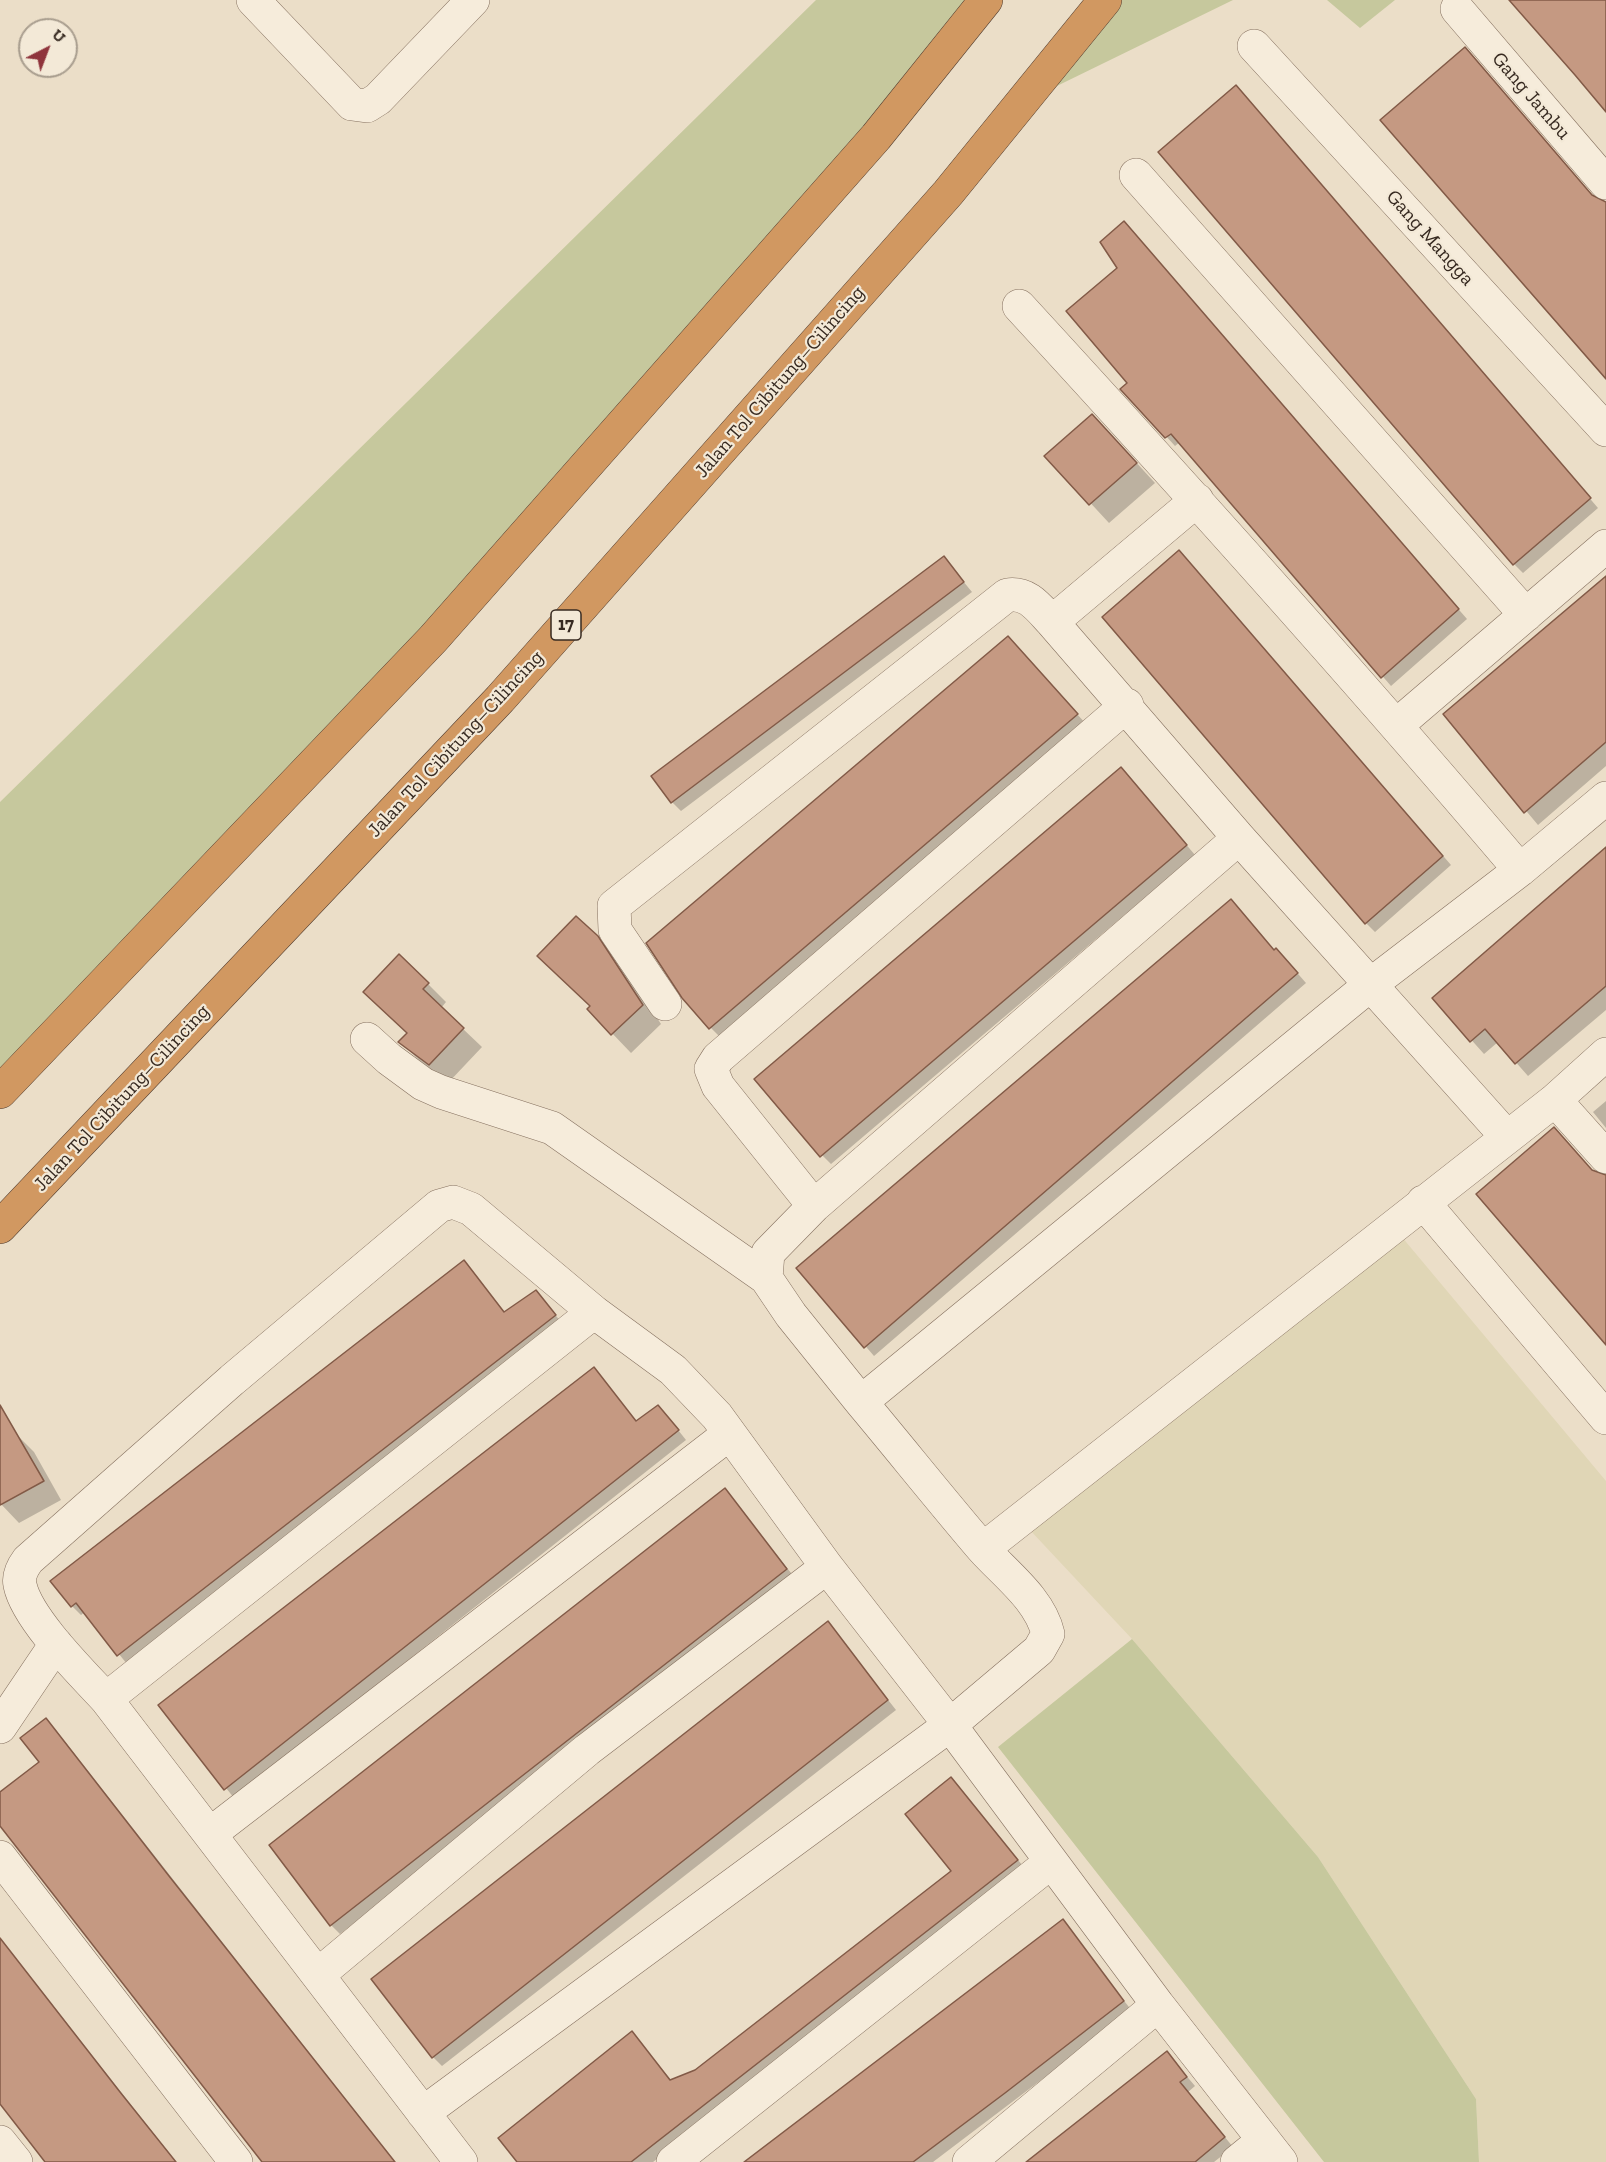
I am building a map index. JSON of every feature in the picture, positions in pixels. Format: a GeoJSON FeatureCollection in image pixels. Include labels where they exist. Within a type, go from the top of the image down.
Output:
{"type":"FeatureCollection","features":[{"type":"Feature","properties":{"kind":"highway"},"geometry":{"type":"LineString","coordinates":[[0,1092],[433,639],[876,137],[986,0]]}},
{"type":"Feature","properties":{"kind":"highway","name":"Jalan Tol Cibitung–Cilincing"},"geometry":{"type":"LineString","coordinates":[[0,1227],[516,682],[948,193],[1105,0]]}},
{"type":"Feature","properties":{"kind":"street"},"geometry":{"type":"LineString","coordinates":[[253,0],[352,104],[367,106],[378,99],[472,0]]}},
{"type":"Feature","properties":{"kind":"street","name":"Gang Jambu"},"geometry":{"type":"LineString","coordinates":[[1457,9],[1606,183]]}},
{"type":"Feature","properties":{"kind":"street","name":"Gang Mangga"},"geometry":{"type":"LineString","coordinates":[[1254,46],[1606,430]]}},
{"type":"Feature","properties":{"kind":"street"},"geometry":{"type":"LineString","coordinates":[[1136,175],[1526,615]]}},
{"type":"Feature","properties":{"kind":"street"},"geometry":{"type":"LineString","coordinates":[[1019,306],[1197,500],[1397,725],[1520,870]]}},
{"type":"Feature","properties":{"kind":"street"},"geometry":{"type":"LineString","coordinates":[[1052,622],[1197,500]]}},
{"type":"Feature","properties":{"kind":"street"},"geometry":{"type":"LineString","coordinates":[[1397,725],[1606,546]]}},
{"type":"Feature","properties":{"kind":"street"},"geometry":{"type":"LineString","coordinates":[[665,1004],[615,930],[614,906],[1007,595],[1017,593],[1031,599],[1052,622],[1239,838],[1507,1137]]}},
{"type":"Feature","properties":{"kind":"street"},"geometry":{"type":"LineString","coordinates":[[814,1206],[718,1086],[711,1069],[717,1058],[1126,705]]}},
{"type":"Feature","properties":{"kind":"street"},"geometry":{"type":"LineString","coordinates":[[861,1402],[1370,985],[1520,870],[1606,798]]}},
{"type":"Feature","properties":{"kind":"street"},"geometry":{"type":"LineString","coordinates":[[766,1278],[768,1253],[814,1206],[1239,838]]}},
{"type":"Feature","properties":{"kind":"street"},"geometry":{"type":"LineString","coordinates":[[367,1039],[389,1059],[432,1088],[552,1128],[766,1278],[790,1315],[861,1402],[983,1549],[1037,1607],[1045,1619],[1048,1635],[1039,1650],[950,1725],[423,2113]]}},
{"type":"Feature","properties":{"kind":"street"},"geometry":{"type":"LineString","coordinates":[[983,1549],[1555,1100],[1606,1054]]}},
{"type":"Feature","properties":{"kind":"street"},"geometry":{"type":"LineString","coordinates":[[1555,1100],[1606,1157]]}},
{"type":"Feature","properties":{"kind":"street"},"geometry":{"type":"LineString","coordinates":[[461,2162],[106,1699],[56,1644],[25,1600],[20,1584],[21,1569],[28,1560],[232,1380],[439,1206],[453,1202],[471,1209],[594,1312],[673,1370],[717,1416],[827,1567],[950,1725],[1158,2006],[1272,2151],[1237,2162]]}},
{"type":"Feature","properties":{"kind":"street"},"geometry":{"type":"LineString","coordinates":[[1423,1202],[1606,1418]]}},
{"type":"Feature","properties":{"kind":"street"},"geometry":{"type":"LineString","coordinates":[[106,1699],[594,1312]]}},
{"type":"Feature","properties":{"kind":"street"},"geometry":{"type":"LineString","coordinates":[[210,1834],[729,1434]]}},
{"type":"Feature","properties":{"kind":"street"},"geometry":{"type":"LineString","coordinates":[[319,1974],[587,1750],[827,1567]]}},
{"type":"Feature","properties":{"kind":"street"},"geometry":{"type":"LineString","coordinates":[[0,1727],[56,1644]]}},
{"type":"Feature","properties":{"kind":"street"},"geometry":{"type":"LineString","coordinates":[[0,1857],[236,2162]]}},
{"type":"Feature","properties":{"kind":"street"},"geometry":{"type":"LineString","coordinates":[[673,2162],[1052,1862]]}},
{"type":"Feature","properties":{"kind":"street"},"geometry":{"type":"LineString","coordinates":[[969,2162],[1158,2006]]}},
{"type":"Feature","properties":{"kind":"street"},"geometry":{"type":"LineString","coordinates":[[0,2142],[16,2162]]}},
{"type":"Feature","properties":{"kind":"shaded area"},"geometry":{"type":"Polygon","coordinates":[[[1391,1224],[1606,1481],[1606,2162],[1479,2162],[1476,2099],[1318,1857],[1132,1639],[1029,1529],[1391,1224]]]}},
{"type":"Feature","properties":{"kind":"green space"},"geometry":{"type":"Polygon","coordinates":[[[816,0],[986,0],[876,137],[0,1092],[0,802],[816,0]]]}},
{"type":"Feature","properties":{"kind":"green space"},"geometry":{"type":"Polygon","coordinates":[[[1105,0],[1233,0],[1020,104],[1105,0]]]}},
{"type":"Feature","properties":{"kind":"green space"},"geometry":{"type":"Polygon","coordinates":[[[1327,0],[1395,0],[1360,28],[1327,0]]]}},
{"type":"Feature","properties":{"kind":"green space"},"geometry":{"type":"Polygon","coordinates":[[[1132,1639],[1318,1857],[1476,2099],[1479,2162],[1324,2162],[998,1747],[1132,1639]]]}},
{"type":"Feature","properties":{"kind":"building"},"geometry":{"type":"Polygon","coordinates":[[[1509,0],[1606,0],[1606,112],[1575,75],[1509,0]]]}},
{"type":"Feature","properties":{"kind":"building"},"geometry":{"type":"Polygon","coordinates":[[[1465,47],[1592,195],[1606,202],[1606,379],[1380,120],[1465,47]]]}},
{"type":"Feature","properties":{"kind":"building"},"geometry":{"type":"Polygon","coordinates":[[[1236,85],[1591,498],[1513,565],[1158,152],[1236,85]]]}},
{"type":"Feature","properties":{"kind":"building"},"geometry":{"type":"Polygon","coordinates":[[[1124,221],[1459,609],[1381,678],[1171,434],[1165,438],[1120,389],[1127,383],[1066,311],[1117,268],[1100,242],[1124,221]]]}},
{"type":"Feature","properties":{"kind":"building"},"geometry":{"type":"Polygon","coordinates":[[[1092,414],[1137,463],[1089,505],[1044,456],[1092,414]]]}},
{"type":"Feature","properties":{"kind":"building"},"geometry":{"type":"Polygon","coordinates":[[[1179,550],[1443,856],[1365,924],[1102,617],[1179,550]]]}},
{"type":"Feature","properties":{"kind":"building"},"geometry":{"type":"Polygon","coordinates":[[[944,556],[964,582],[671,803],[651,776],[944,556]]]}},
{"type":"Feature","properties":{"kind":"building"},"geometry":{"type":"Polygon","coordinates":[[[1606,576],[1606,742],[1524,813],[1443,714],[1606,576]]]}},
{"type":"Feature","properties":{"kind":"building"},"geometry":{"type":"Polygon","coordinates":[[[1008,636],[1078,714],[709,1029],[682,998],[646,943],[1008,636]]]}},
{"type":"Feature","properties":{"kind":"building"},"geometry":{"type":"Polygon","coordinates":[[[1121,767],[1187,845],[820,1157],[754,1079],[1121,767]]]}},
{"type":"Feature","properties":{"kind":"building"},"geometry":{"type":"Polygon","coordinates":[[[1606,847],[1606,986],[1515,1064],[1485,1029],[1470,1042],[1432,998],[1606,847]]]}},
{"type":"Feature","properties":{"kind":"building"},"geometry":{"type":"Polygon","coordinates":[[[1231,899],[1274,950],[1276,948],[1298,973],[864,1348],[796,1268],[1231,899]]]}},
{"type":"Feature","properties":{"kind":"building"},"geometry":{"type":"Polygon","coordinates":[[[576,916],[598,936],[643,1005],[611,1035],[587,1009],[590,1006],[537,956],[576,916]]]}},
{"type":"Feature","properties":{"kind":"building"},"geometry":{"type":"Polygon","coordinates":[[[399,954],[429,983],[423,989],[464,1028],[429,1065],[398,1042],[407,1033],[363,992],[399,954]]]}},
{"type":"Feature","properties":{"kind":"building"},"geometry":{"type":"Polygon","coordinates":[[[1554,1127],[1592,1170],[1606,1175],[1606,1345],[1476,1194],[1554,1127]]]}},
{"type":"Feature","properties":{"kind":"building"},"geometry":{"type":"Polygon","coordinates":[[[464,1260],[504,1312],[536,1290],[556,1315],[117,1656],[76,1603],[71,1607],[50,1581],[464,1260]]]}},
{"type":"Feature","properties":{"kind":"building"},"geometry":{"type":"Polygon","coordinates":[[[594,1367],[636,1421],[658,1405],[679,1430],[224,1790],[158,1705],[594,1367]]]}},
{"type":"Feature","properties":{"kind":"building"},"geometry":{"type":"Polygon","coordinates":[[[0,1405],[44,1481],[0,1505],[0,1405]]]}},
{"type":"Feature","properties":{"kind":"building"},"geometry":{"type":"Polygon","coordinates":[[[725,1488],[787,1569],[330,1926],[269,1845],[725,1488]]]}},
{"type":"Feature","properties":{"kind":"building"},"geometry":{"type":"Polygon","coordinates":[[[828,1621],[888,1700],[432,2058],[371,1979],[828,1621]]]}},
{"type":"Feature","properties":{"kind":"building"},"geometry":{"type":"Polygon","coordinates":[[[46,1718],[395,2162],[262,2162],[0,1826],[0,1792],[39,1762],[20,1738],[46,1718]]]}},
{"type":"Feature","properties":{"kind":"building"},"geometry":{"type":"Polygon","coordinates":[[[951,1777],[1018,1860],[631,2162],[517,2162],[498,2138],[632,2031],[670,2080],[695,2070],[951,1871],[905,1814],[951,1777]]]}},
{"type":"Feature","properties":{"kind":"building"},"geometry":{"type":"Polygon","coordinates":[[[1063,1919],[1124,2001],[1005,2093],[913,2162],[744,2162],[1063,1919]]]}},
{"type":"Feature","properties":{"kind":"building"},"geometry":{"type":"Polygon","coordinates":[[[0,1938],[176,2162],[45,2162],[0,2104],[0,1938]]]}},
{"type":"Feature","properties":{"kind":"building"},"geometry":{"type":"Polygon","coordinates":[[[1167,2051],[1187,2077],[1180,2082],[1225,2137],[1195,2162],[1026,2162],[1167,2051]]]}}]}
